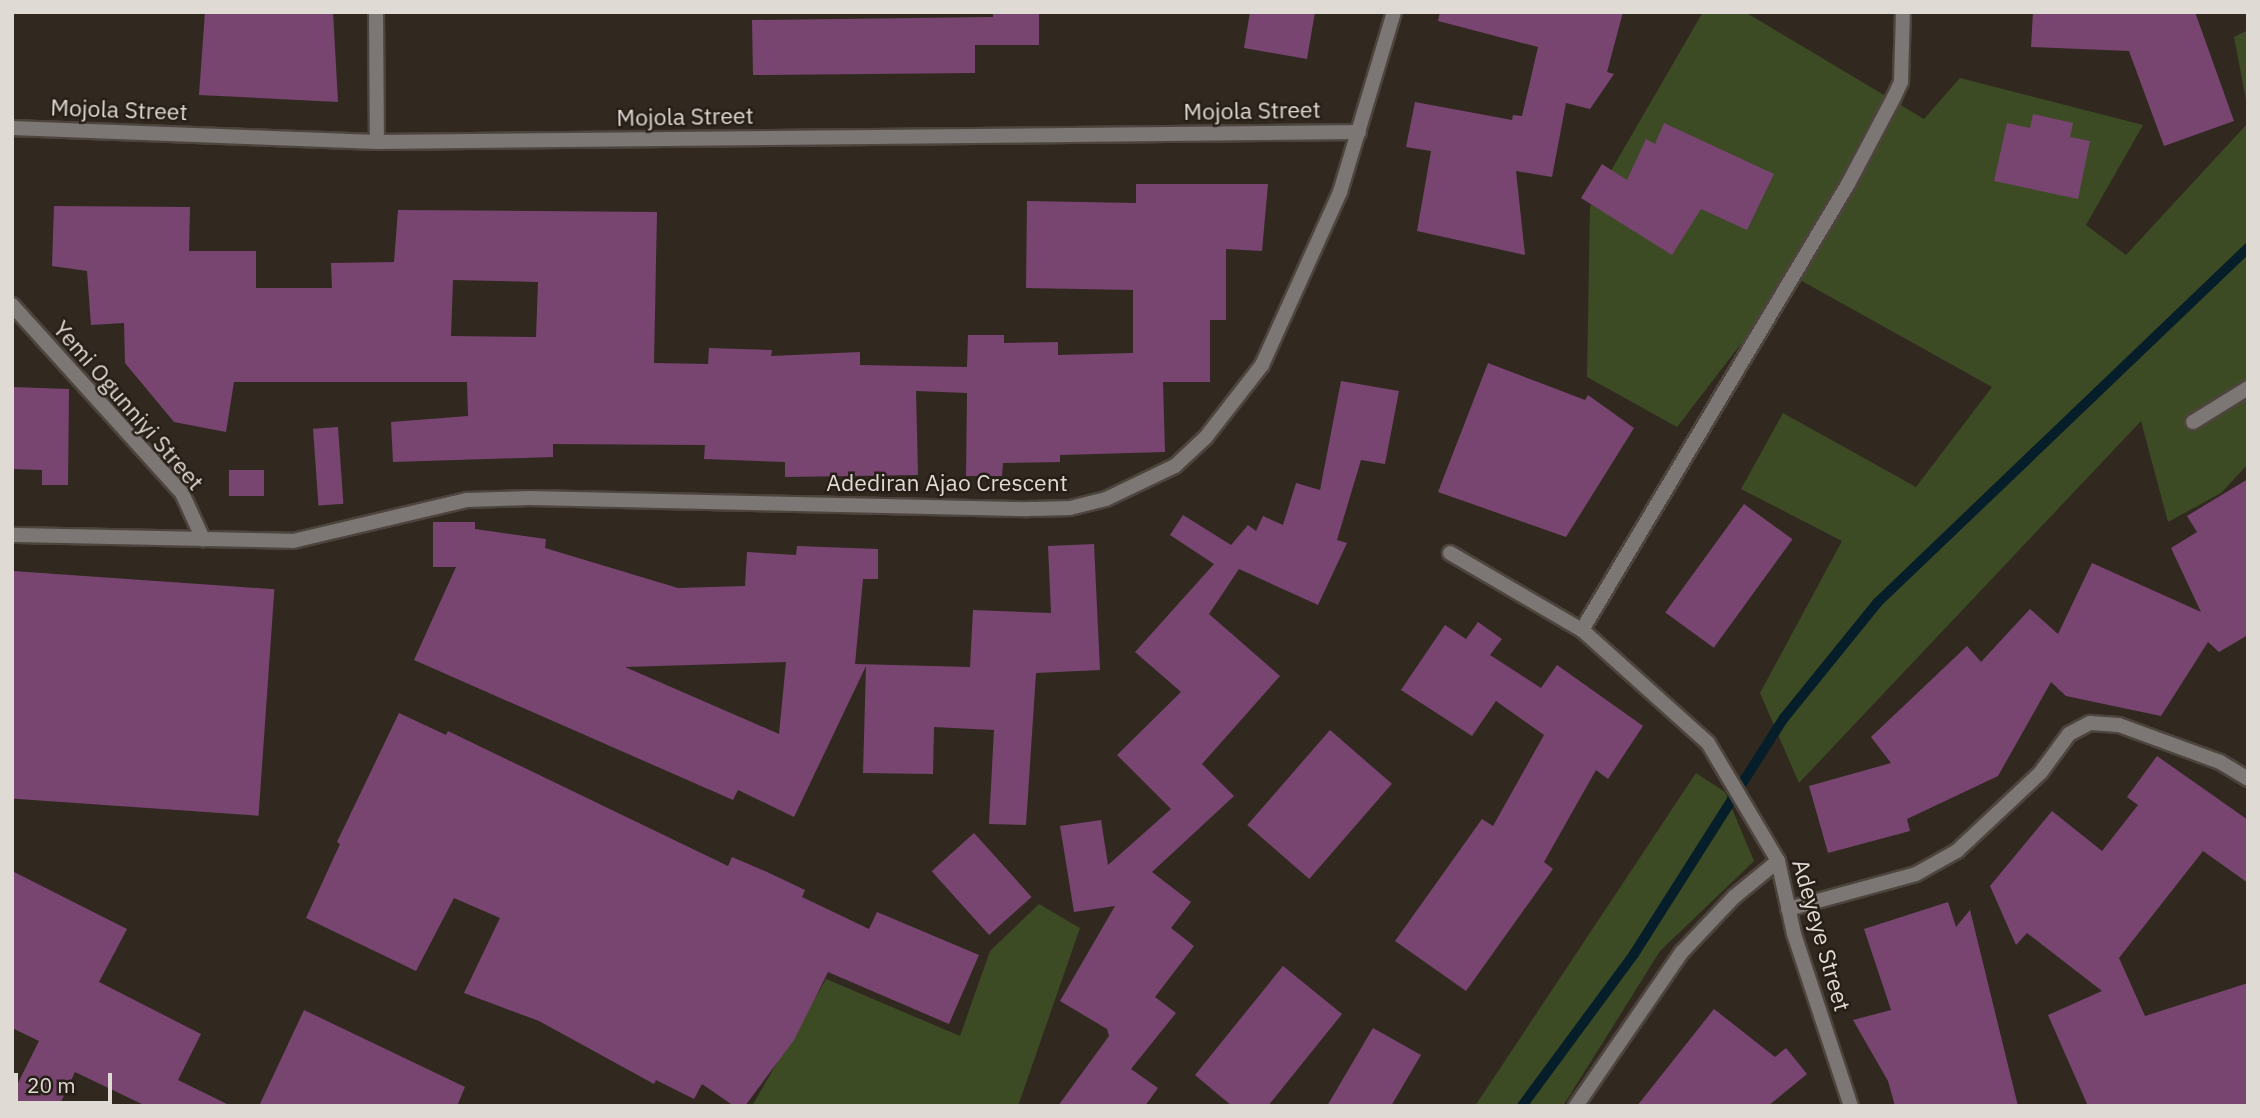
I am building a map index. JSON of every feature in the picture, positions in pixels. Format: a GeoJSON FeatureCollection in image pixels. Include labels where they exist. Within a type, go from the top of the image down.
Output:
{"type":"FeatureCollection","features":[{"type":"Feature","properties":{"kind":"street"},"geometry":{"type":"LineString","coordinates":[[376,12],[377,142]]}},
{"type":"Feature","properties":{"kind":"street","name":"Adediran Ajao Crescent"},"geometry":{"type":"LineString","coordinates":[[12,535],[293,541],[467,500],[530,498],[1028,509],[1070,508],[1106,499],[1175,466],[1206,437],[1262,365],[1340,192],[1394,12]]}},
{"type":"Feature","properties":{"kind":"street"},"geometry":{"type":"LineString","coordinates":[[1582,630],[1848,184],[1894,97],[1901,82],[1903,12]]}},
{"type":"Feature","properties":{"kind":"street","name":"Mojola Street"},"geometry":{"type":"LineString","coordinates":[[12,128],[377,142],[1359,132]]}},
{"type":"Feature","properties":{"kind":"street","name":"Yemi Ogunniyi Street"},"geometry":{"type":"LineString","coordinates":[[12,305],[182,493],[203,539]]}},
{"type":"Feature","properties":{"kind":"street"},"geometry":{"type":"LineString","coordinates":[[2193,422],[2248,388]]}},
{"type":"Feature","properties":{"kind":"street","name":"Adeyeye Street"},"geometry":{"type":"LineString","coordinates":[[1450,554],[1582,630],[1685,717],[1708,743],[1776,858],[1788,909],[1851,1106]]}},
{"type":"Feature","properties":{"kind":"street"},"geometry":{"type":"LineString","coordinates":[[1788,909],[1916,874],[1957,851],[2041,772],[2069,734],[2090,723],[2119,725],[2220,762],[2248,779]]}},
{"type":"Feature","properties":{"kind":"street"},"geometry":{"type":"LineString","coordinates":[[1576,1106],[1682,952],[1734,897],[1776,858]]}},
{"type":"Feature","properties":{"kind":"green space"},"geometry":{"type":"Polygon","coordinates":[[[1703,12],[1745,12],[1924,119],[1960,78],[2143,125],[2086,225],[2126,255],[2248,123],[2248,464],[2221,493],[2168,522],[2141,421],[1799,783],[1760,693],[1842,541],[1741,489],[1783,413],[1916,487],[1992,387],[1793,276],[1677,427],[1587,377],[1590,207],[1703,12]]]}},
{"type":"Feature","properties":{"kind":"green space"},"geometry":{"type":"Polygon","coordinates":[[[2248,30],[2248,110],[2234,37],[2248,30]]]}},
{"type":"Feature","properties":{"kind":"green space"},"geometry":{"type":"Polygon","coordinates":[[[1696,773],[1725,792],[1754,861],[1660,951],[1563,1106],[1475,1106],[1696,773]]]}},
{"type":"Feature","properties":{"kind":"green space"},"geometry":{"type":"Polygon","coordinates":[[[1039,904],[1080,928],[1018,1106],[752,1106],[826,979],[960,1036],[990,951],[1039,904]]]}},
{"type":"Feature","properties":{"kind":"building"},"geometry":{"type":"Polygon","coordinates":[[[205,12],[333,12],[338,102],[199,95],[205,12]]]}},
{"type":"Feature","properties":{"kind":"building"},"geometry":{"type":"Polygon","coordinates":[[[993,12],[1039,12],[1039,45],[975,45],[975,73],[753,75],[752,20],[993,17],[993,12]]]}},
{"type":"Feature","properties":{"kind":"building"},"geometry":{"type":"Polygon","coordinates":[[[1250,12],[1315,12],[1307,59],[1244,48],[1250,12]]]}},
{"type":"Feature","properties":{"kind":"building"},"geometry":{"type":"Polygon","coordinates":[[[1440,12],[1623,12],[1607,72],[1614,74],[1590,109],[1566,103],[1552,177],[1516,171],[1525,255],[1417,231],[1431,151],[1406,147],[1415,102],[1512,120],[1513,115],[1522,116],[1538,47],[1438,21],[1440,12]]]}},
{"type":"Feature","properties":{"kind":"building"},"geometry":{"type":"Polygon","coordinates":[[[2033,12],[2195,12],[2234,121],[2164,146],[2129,51],[2031,47],[2033,12]]]}},
{"type":"Feature","properties":{"kind":"building"},"geometry":{"type":"Polygon","coordinates":[[[2033,114],[2073,123],[2070,137],[2090,141],[2078,199],[1994,181],[2007,123],[2030,128],[2033,114]]]}},
{"type":"Feature","properties":{"kind":"building"},"geometry":{"type":"Polygon","coordinates":[[[1664,123],[1774,174],[1747,230],[1701,209],[1672,255],[1581,198],[1602,164],[1627,180],[1646,139],[1655,144],[1664,123]]]}},
{"type":"Feature","properties":{"kind":"building"},"geometry":{"type":"Polygon","coordinates":[[[1136,184],[1268,184],[1262,251],[1226,249],[1226,320],[1210,320],[1210,382],[1163,382],[1165,452],[1060,455],[1060,462],[1003,463],[1002,476],[966,476],[967,393],[916,391],[918,475],[785,477],[785,462],[704,459],[705,445],[553,444],[553,457],[393,462],[391,422],[468,416],[467,382],[234,382],[226,432],[174,422],[125,363],[124,323],[91,325],[87,271],[52,266],[54,206],[190,207],[189,251],[256,251],[256,288],[332,288],[331,263],[394,262],[398,210],[657,212],[654,363],[708,364],[709,348],[772,350],[771,356],[860,352],[860,365],[967,367],[968,335],[1004,335],[1004,343],[1058,342],[1058,355],[1133,353],[1133,290],[1026,288],[1027,201],[1136,203],[1136,184]],[[453,280],[451,336],[536,337],[538,282],[453,280]]]}},
{"type":"Feature","properties":{"kind":"building"},"geometry":{"type":"Polygon","coordinates":[[[1488,363],[1585,400],[1588,395],[1634,428],[1566,537],[1438,492],[1488,363]]]}},
{"type":"Feature","properties":{"kind":"building"},"geometry":{"type":"Polygon","coordinates":[[[1341,381],[1399,391],[1385,464],[1361,460],[1337,540],[1347,543],[1318,605],[1239,569],[1209,614],[1280,676],[1202,764],[1234,796],[1152,872],[1191,902],[1171,928],[1194,946],[1155,997],[1176,1013],[1131,1069],[1158,1088],[1145,1106],[1058,1106],[1109,1036],[1107,1029],[1060,1001],[1115,906],[1074,912],[1060,826],[1101,820],[1108,865],[1171,809],[1117,755],[1181,692],[1135,652],[1214,564],[1170,535],[1183,515],[1231,545],[1248,525],[1256,531],[1263,516],[1283,525],[1296,483],[1320,490],[1341,381]]]}},
{"type":"Feature","properties":{"kind":"building"},"geometry":{"type":"Polygon","coordinates":[[[12,387],[69,389],[68,485],[42,485],[42,470],[12,469],[12,387]]]}},
{"type":"Feature","properties":{"kind":"building"},"geometry":{"type":"Polygon","coordinates":[[[338,427],[343,504],[318,506],[313,429],[338,427]]]}},
{"type":"Feature","properties":{"kind":"building"},"geometry":{"type":"Polygon","coordinates":[[[229,470],[264,470],[264,496],[229,496],[229,470]]]}},
{"type":"Feature","properties":{"kind":"building"},"geometry":{"type":"Polygon","coordinates":[[[2248,479],[2248,635],[2219,652],[2208,642],[2161,716],[2066,696],[2051,682],[1998,776],[1907,819],[1910,831],[1828,853],[1809,786],[1891,763],[1871,737],[1967,646],[1981,662],[2030,609],[2058,634],[2092,563],[2201,612],[2171,548],[2197,532],[2187,516],[2248,479]]]}},
{"type":"Feature","properties":{"kind":"building"},"geometry":{"type":"Polygon","coordinates":[[[1744,504],[1793,539],[1714,648],[1665,612],[1744,504]]]}},
{"type":"Feature","properties":{"kind":"building"},"geometry":{"type":"Polygon","coordinates":[[[433,522],[475,522],[475,529],[546,539],[545,548],[678,588],[745,586],[747,552],[796,555],[797,546],[878,549],[878,579],[863,579],[855,664],[970,667],[973,610],[1051,613],[1048,546],[1094,544],[1100,670],[1036,673],[1026,825],[989,824],[994,730],[934,727],[933,774],[863,773],[866,666],[794,817],[738,790],[733,800],[414,660],[456,567],[433,567],[433,522]],[[786,662],[625,667],[779,734],[786,662]]]}},
{"type":"Feature","properties":{"kind":"building"},"geometry":{"type":"Polygon","coordinates":[[[13,571],[274,589],[259,816],[12,798],[13,571]]]}},
{"type":"Feature","properties":{"kind":"building"},"geometry":{"type":"Polygon","coordinates":[[[1478,622],[1502,639],[1490,655],[1541,688],[1557,665],[1643,726],[1608,779],[1596,770],[1544,862],[1553,869],[1466,991],[1395,941],[1482,819],[1493,826],[1544,735],[1496,701],[1472,736],[1401,690],[1445,625],[1466,639],[1478,622]]]}},
{"type":"Feature","properties":{"kind":"building"},"geometry":{"type":"Polygon","coordinates":[[[399,713],[446,735],[448,731],[728,866],[732,857],[767,872],[805,890],[802,897],[869,929],[877,912],[979,955],[949,1024],[828,972],[794,1040],[745,1106],[734,1106],[702,1084],[694,1099],[656,1080],[654,1084],[539,1021],[464,993],[500,918],[454,898],[416,971],[306,918],[340,844],[337,842],[399,713]]]}},
{"type":"Feature","properties":{"kind":"building"},"geometry":{"type":"Polygon","coordinates":[[[1330,730],[1392,784],[1309,879],[1247,825],[1330,730]]]}},
{"type":"Feature","properties":{"kind":"building"},"geometry":{"type":"Polygon","coordinates":[[[2157,756],[2248,820],[2248,883],[2203,851],[2119,958],[2145,1016],[2248,983],[2248,1106],[2088,1106],[2048,1015],[2102,991],[2027,933],[2016,945],[1990,886],[2052,811],[2102,851],[2138,805],[2127,797],[2157,756]]]}},
{"type":"Feature","properties":{"kind":"building"},"geometry":{"type":"Polygon","coordinates":[[[974,833],[1032,897],[989,935],[932,871],[974,833]]]}},
{"type":"Feature","properties":{"kind":"building"},"geometry":{"type":"Polygon","coordinates":[[[12,871],[127,929],[99,982],[201,1034],[178,1080],[231,1106],[146,1106],[75,1072],[59,1106],[12,1106],[12,1095],[39,1041],[12,1028],[12,871]]]}},
{"type":"Feature","properties":{"kind":"building"},"geometry":{"type":"Polygon","coordinates":[[[1948,902],[1956,927],[1970,910],[2018,1106],[1895,1106],[1888,1081],[1853,1020],[1891,1010],[1864,929],[1948,902]]]}},
{"type":"Feature","properties":{"kind":"building"},"geometry":{"type":"Polygon","coordinates":[[[1283,966],[1342,1014],[1268,1106],[1232,1106],[1195,1075],[1283,966]]]}},
{"type":"Feature","properties":{"kind":"building"},"geometry":{"type":"Polygon","coordinates":[[[1714,1009],[1775,1057],[1786,1048],[1807,1074],[1768,1106],[1637,1106],[1714,1009]]]}},
{"type":"Feature","properties":{"kind":"building"},"geometry":{"type":"Polygon","coordinates":[[[304,1010],[465,1087],[457,1106],[259,1106],[304,1010]]]}},
{"type":"Feature","properties":{"kind":"building"},"geometry":{"type":"Polygon","coordinates":[[[1373,1028],[1421,1055],[1391,1106],[1327,1106],[1373,1028]]]}},
{"type":"Feature","properties":{"kind":"waterway"},"geometry":{"type":"LineString","coordinates":[[1522,1106],[1634,954],[1784,718],[1877,603],[2248,248]]}}]}
